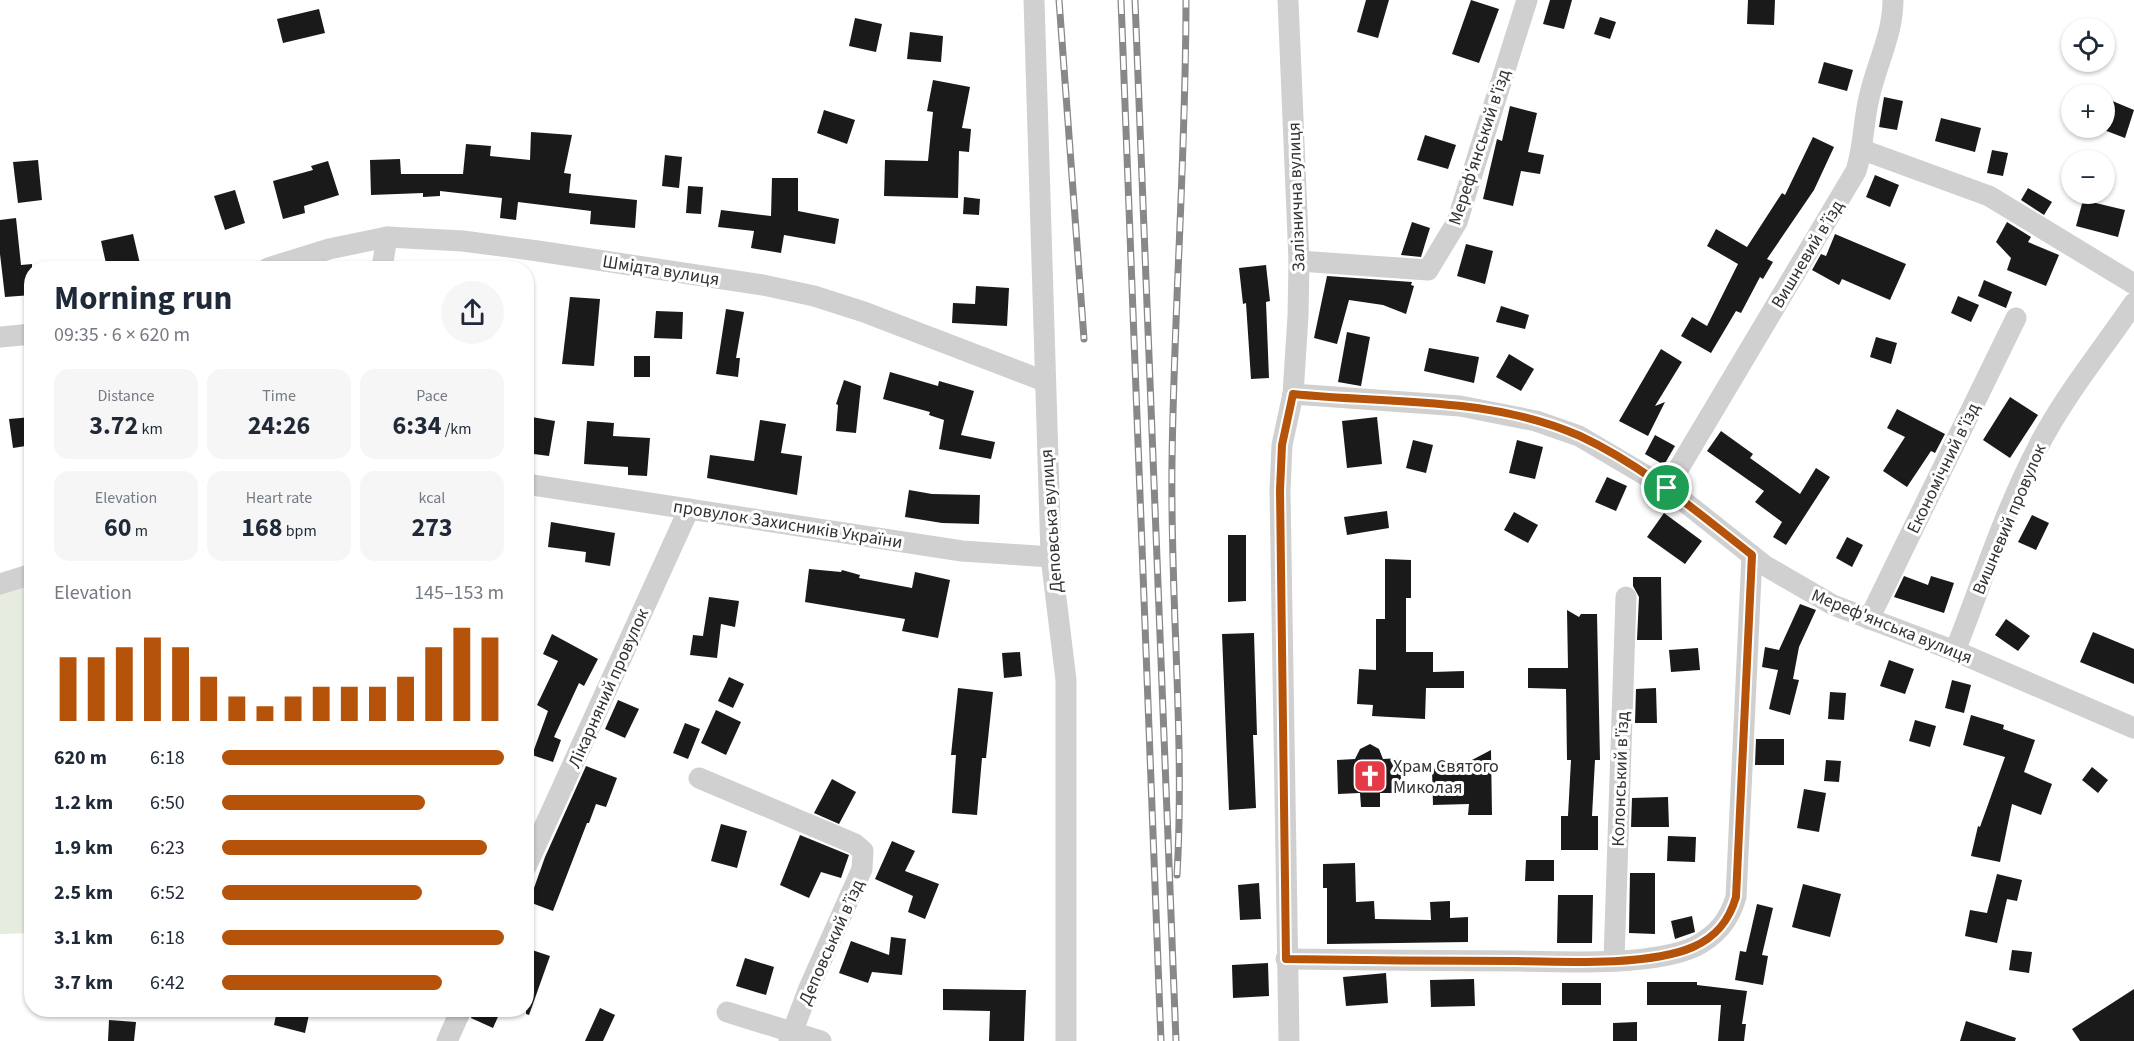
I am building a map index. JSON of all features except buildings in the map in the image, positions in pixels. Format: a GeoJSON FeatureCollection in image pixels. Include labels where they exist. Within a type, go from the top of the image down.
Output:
{"type":"FeatureCollection","features":[{"type":"Feature","properties":{"kind":"street","name":"Деповська вулиця"},"geometry":{"type":"LineString","coordinates":[[1034,0],[1051,557],[1066,680],[1066,1041]]}},
{"type":"Feature","properties":{"kind":"street","name":"Залізнична вулиця"},"geometry":{"type":"LineString","coordinates":[[1288,0],[1299,261],[1293,394],[1282,445],[1280,490],[1289,1041]]}},
{"type":"Feature","properties":{"kind":"street","name":"Мереф'янський в'їзд"},"geometry":{"type":"LineString","coordinates":[[1299,261],[1428,270],[1457,222],[1527,0]]}},
{"type":"Feature","properties":{"kind":"street","name":"Вишневий в’їзд"},"geometry":{"type":"LineString","coordinates":[[1667,488],[1856,171],[1863,150],[1869,98],[1893,19],[1893,0]]}},
{"type":"Feature","properties":{"kind":"street"},"geometry":{"type":"LineString","coordinates":[[1863,150],[1989,196],[2134,284]]}},
{"type":"Feature","properties":{"kind":"street","name":"Шмідта вулиця"},"geometry":{"type":"LineString","coordinates":[[289,261],[328,249],[387,237],[464,241],[527,249],[763,285],[814,296],[864,312],[1044,381]]}},
{"type":"Feature","properties":{"kind":"street"},"geometry":{"type":"LineString","coordinates":[[383,261],[387,237]]}},
{"type":"Feature","properties":{"kind":"street","name":"Вишневий провулок"},"geometry":{"type":"LineString","coordinates":[[1955,651],[2023,478],[2038,446],[2055,416],[2134,303]]}},
{"type":"Feature","properties":{"kind":"street","name":"Економічний в'їзд"},"geometry":{"type":"LineString","coordinates":[[1869,618],[2016,318]]}},
{"type":"Feature","properties":{"kind":"street"},"geometry":{"type":"LineString","coordinates":[[0,337],[24,335]]}},
{"type":"Feature","properties":{"kind":"street","name":"Мереф'янська вулиця"},"geometry":{"type":"LineString","coordinates":[[1293,394],[1460,405],[1536,421],[1579,436],[1667,488],[1772,571],[1833,605],[1955,651],[2134,728]]}},
{"type":"Feature","properties":{"kind":"street","name":"провулок Захисників України"},"geometry":{"type":"LineString","coordinates":[[534,485],[962,551],[1051,557]]}},
{"type":"Feature","properties":{"kind":"street","name":"Лікарняний провулок"},"geometry":{"type":"LineString","coordinates":[[534,849],[689,509]]}},
{"type":"Feature","properties":{"kind":"street"},"geometry":{"type":"LineString","coordinates":[[1286,959],[1614,960],[1644,958],[1692,948],[1722,927],[1730,916],[1736,897],[1752,555]]}},
{"type":"Feature","properties":{"kind":"street"},"geometry":{"type":"LineString","coordinates":[[0,584],[24,576]]}},
{"type":"Feature","properties":{"kind":"street","name":"Колонський в'їзд"},"geometry":{"type":"LineString","coordinates":[[1614,960],[1626,597]]}},
{"type":"Feature","properties":{"kind":"street","name":"Деповський в’їзд"},"geometry":{"type":"LineString","coordinates":[[699,778],[855,844],[863,851],[862,869],[809,988],[791,1036]]}},
{"type":"Feature","properties":{"kind":"street"},"geometry":{"type":"LineString","coordinates":[[727,1012],[791,1036],[821,1041]]}},
{"type":"Feature","properties":{"kind":"street"},"geometry":{"type":"LineString","coordinates":[[447,1041],[458,1017]]}},
{"type":"Feature","properties":{"kind":"shaded area"},"geometry":{"type":"Polygon","coordinates":[[[24,587],[24,933],[0,934],[0,593],[24,587]]]}},
{"type":"Feature","properties":{"kind":"railway"},"geometry":{"type":"LineString","coordinates":[[1059,0],[1084,339]]}},
{"type":"Feature","properties":{"kind":"railway"},"geometry":{"type":"LineString","coordinates":[[1121,0],[1161,1041]]}},
{"type":"Feature","properties":{"kind":"railway"},"geometry":{"type":"LineString","coordinates":[[1135,0],[1176,1041]]}},
{"type":"Feature","properties":{"kind":"railway"},"geometry":{"type":"LineString","coordinates":[[1177,875],[1179,772],[1172,463],[1186,0]]}},
{"type":"Feature","properties":{"kind":"place","name":"Храм Святого Миколая"},"geometry":{"type":"Point","coordinates":[1370,776]}},
{"type":"Feature","properties":{"kind":"route"},"geometry":{"type":"LineString","coordinates":[[1293,394],[1339,399],[1460,405],[1536,421],[1579,436],[1627,462],[1667,488],[1752,555],[1736,897],[1730,916],[1722,927],[1692,948],[1644,958],[1583,962],[1286,959],[1280,490],[1282,445],[1293,394]]}}]}
